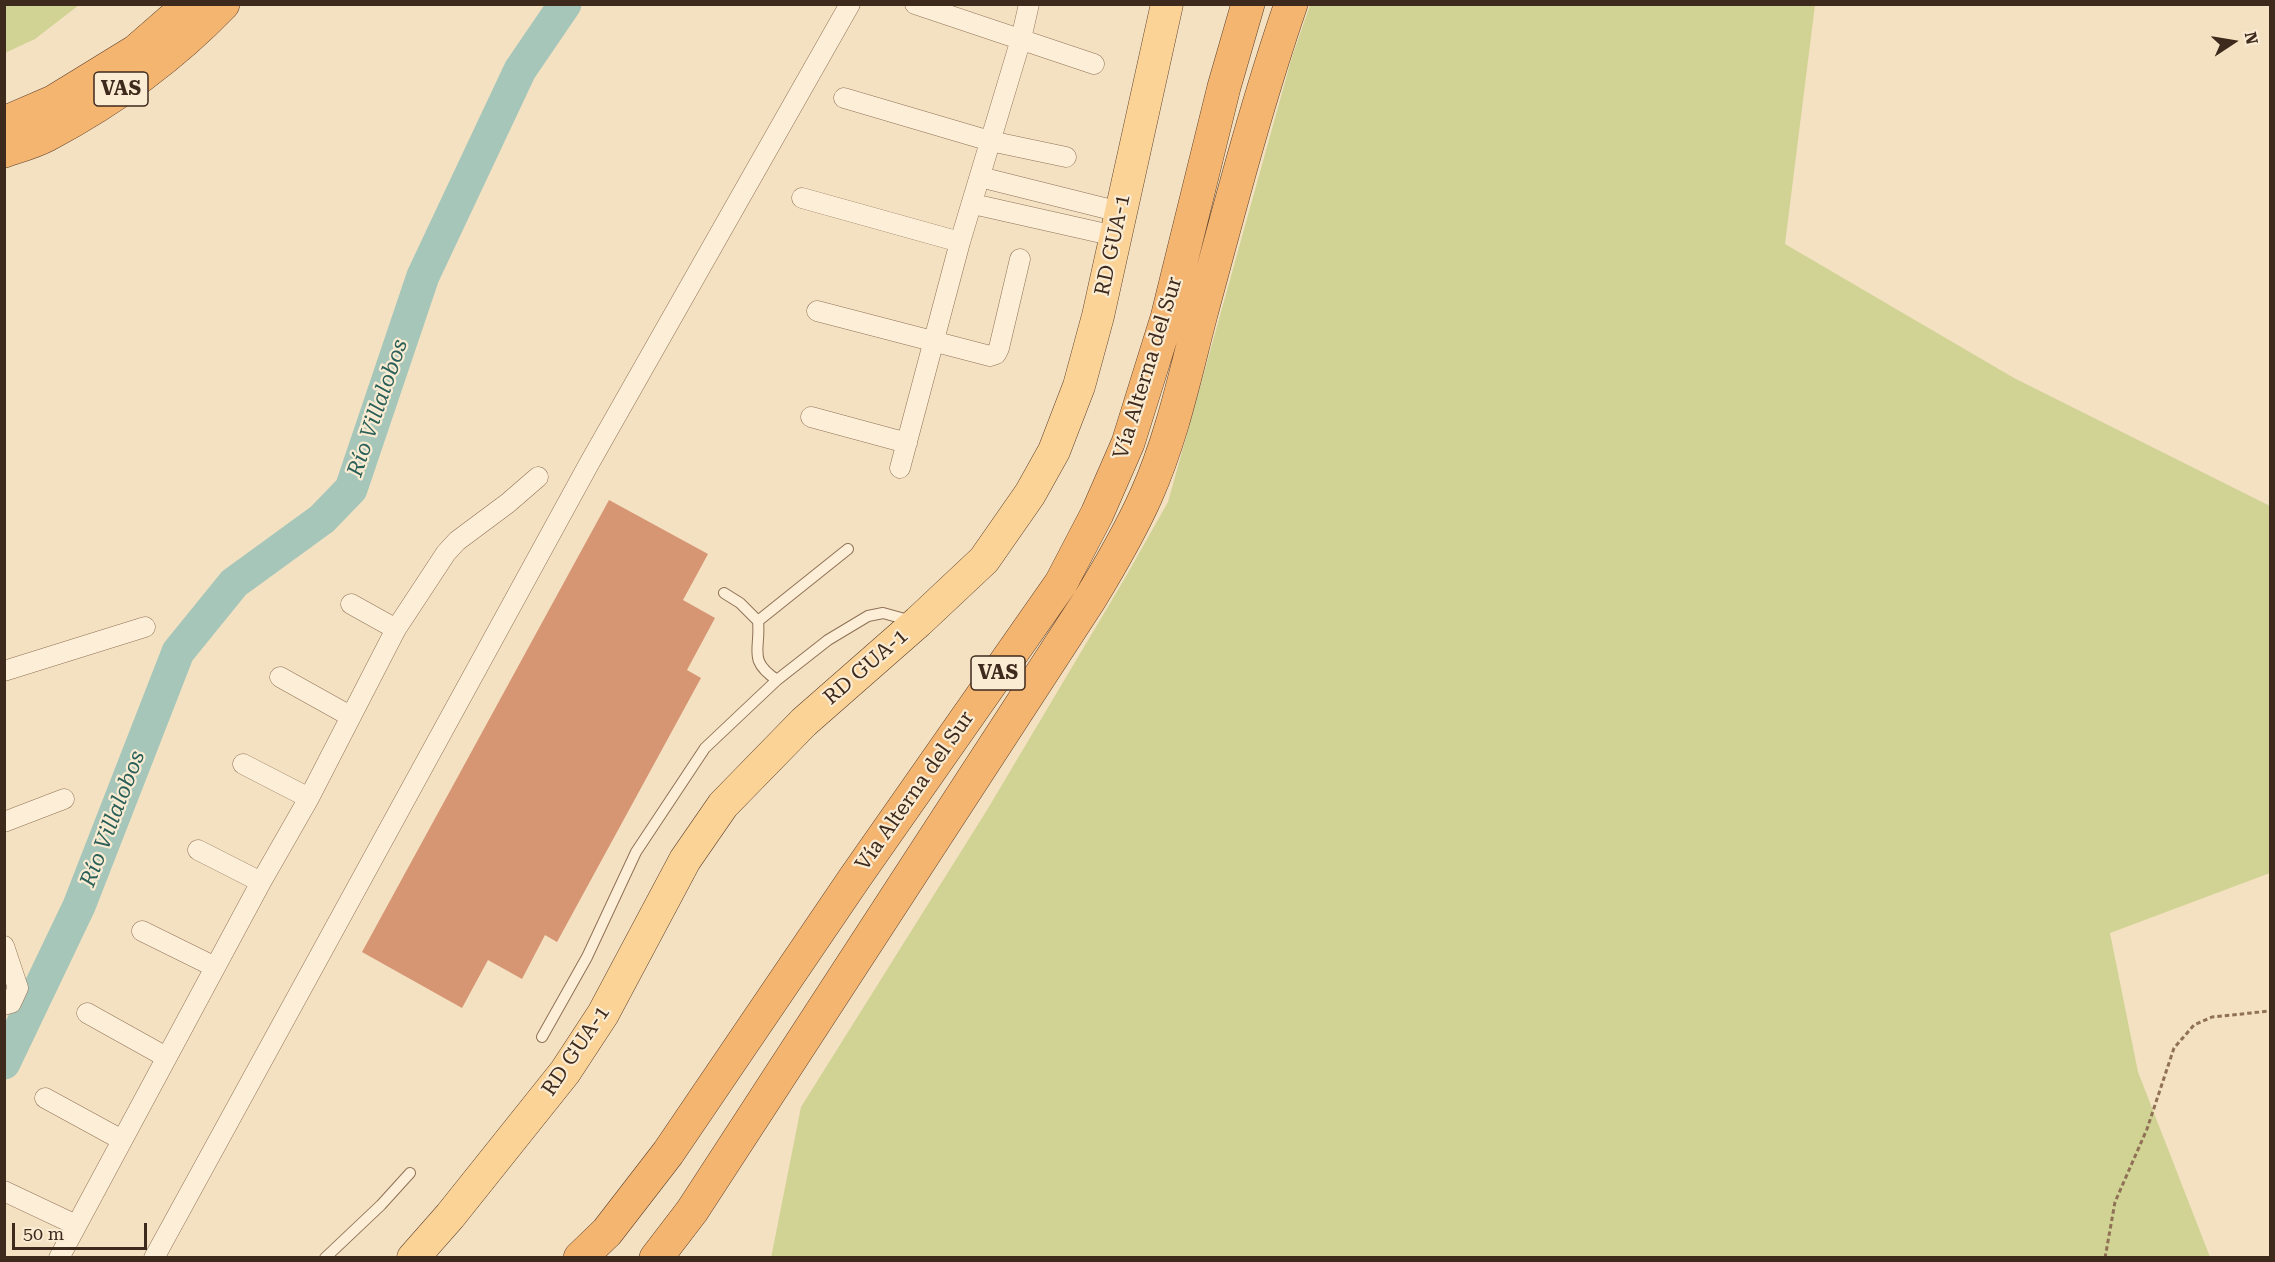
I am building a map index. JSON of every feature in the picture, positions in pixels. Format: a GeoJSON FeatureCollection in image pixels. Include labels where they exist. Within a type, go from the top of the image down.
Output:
{"type":"FeatureCollection","features":[{"type":"Feature","properties":{"kind":"highway","name":"VAS"},"geometry":{"type":"LineString","coordinates":[[4,123],[53,102],[136,51],[190,4]]}},
{"type":"Feature","properties":{"kind":"highway","name":"VAS"},"geometry":{"type":"LineString","coordinates":[[4,151],[46,136],[105,100],[165,57],[223,4]]}},
{"type":"Feature","properties":{"kind":"highway","name":"Vía Alterna del Sur"},"geometry":{"type":"LineString","coordinates":[[580,1257],[607,1232],[668,1153],[847,888],[1061,583],[1097,514],[1128,443],[1167,318],[1224,87],[1248,4]]}},
{"type":"Feature","properties":{"kind":"highway","name":"Vía Alterna del Sur"},"geometry":{"type":"LineString","coordinates":[[656,1257],[698,1202],[1090,599],[1136,516],[1157,467],[1174,417],[1240,172],[1291,4]]}},
{"type":"Feature","properties":{"kind":"main road","name":"RD GUA-1"},"geometry":{"type":"LineString","coordinates":[[412,1257],[450,1216],[565,1072],[603,1014],[685,860],[723,805],[804,722],[918,622],[984,560],[1030,494],[1054,451],[1079,386],[1098,316],[1167,4]]}},
{"type":"Feature","properties":{"kind":"street"},"geometry":{"type":"LineString","coordinates":[[154,1257],[590,462],[850,4]]}},
{"type":"Feature","properties":{"kind":"street"},"geometry":{"type":"LineString","coordinates":[[915,4],[954,10],[1021,39],[1094,64]]}},
{"type":"Feature","properties":{"kind":"street"},"geometry":{"type":"LineString","coordinates":[[900,468],[960,242],[1021,39],[1029,4]]}},
{"type":"Feature","properties":{"kind":"street"},"geometry":{"type":"LineString","coordinates":[[844,98],[990,141],[1066,157]]}},
{"type":"Feature","properties":{"kind":"street"},"geometry":{"type":"LineString","coordinates":[[980,177],[1117,224]]}},
{"type":"Feature","properties":{"kind":"street"},"geometry":{"type":"LineString","coordinates":[[802,198],[960,242]]}},
{"type":"Feature","properties":{"kind":"street"},"geometry":{"type":"LineString","coordinates":[[973,204],[1117,224]]}},
{"type":"Feature","properties":{"kind":"street"},"geometry":{"type":"LineString","coordinates":[[817,311],[990,356],[996,354],[1020,259]]}},
{"type":"Feature","properties":{"kind":"street"},"geometry":{"type":"LineString","coordinates":[[811,417],[907,443]]}},
{"type":"Feature","properties":{"kind":"street"},"geometry":{"type":"LineString","coordinates":[[59,1257],[261,882],[309,798],[396,629],[446,553],[464,535],[508,503],[538,477]]}},
{"type":"Feature","properties":{"kind":"street"},"geometry":{"type":"LineString","coordinates":[[351,604],[396,629]]}},
{"type":"Feature","properties":{"kind":"street"},"geometry":{"type":"LineString","coordinates":[[4,671],[145,627]]}},
{"type":"Feature","properties":{"kind":"street"},"geometry":{"type":"LineString","coordinates":[[280,677],[350,716]]}},
{"type":"Feature","properties":{"kind":"street"},"geometry":{"type":"LineString","coordinates":[[243,764],[309,798]]}},
{"type":"Feature","properties":{"kind":"street"},"geometry":{"type":"LineString","coordinates":[[4,822],[64,800]]}},
{"type":"Feature","properties":{"kind":"street"},"geometry":{"type":"LineString","coordinates":[[198,850],[261,882]]}},
{"type":"Feature","properties":{"kind":"street"},"geometry":{"type":"LineString","coordinates":[[142,932],[215,967]]}},
{"type":"Feature","properties":{"kind":"street"},"geometry":{"type":"LineString","coordinates":[[4,946],[18,988],[11,1003],[4,1005]]}},
{"type":"Feature","properties":{"kind":"street"},"geometry":{"type":"LineString","coordinates":[[87,1012],[166,1058]]}},
{"type":"Feature","properties":{"kind":"street"},"geometry":{"type":"LineString","coordinates":[[45,1098],[122,1140]]}},
{"type":"Feature","properties":{"kind":"street"},"geometry":{"type":"LineString","coordinates":[[4,1191],[76,1226]]}},
{"type":"Feature","properties":{"kind":"lane"},"geometry":{"type":"LineString","coordinates":[[777,680],[764,671],[759,664],[756,654],[758,621],[848,549]]}},
{"type":"Feature","properties":{"kind":"lane"},"geometry":{"type":"LineString","coordinates":[[724,593],[740,603],[758,621]]}},
{"type":"Feature","properties":{"kind":"lane"},"geometry":{"type":"LineString","coordinates":[[542,1037],[587,957],[636,852],[705,748],[777,680],[828,640],[868,616],[883,613],[918,622]]}},
{"type":"Feature","properties":{"kind":"lane"},"geometry":{"type":"LineString","coordinates":[[325,1257],[381,1205],[410,1173]]}},
{"type":"Feature","properties":{"kind":"path"},"geometry":{"type":"LineString","coordinates":[[2105,1257],[2115,1202],[2147,1129],[2174,1048],[2194,1024],[2212,1017],[2271,1011]]}},
{"type":"Feature","properties":{"kind":"green space"},"geometry":{"type":"Polygon","coordinates":[[[5,4],[79,5],[35,39],[5,53],[5,4]]]}},
{"type":"Feature","properties":{"kind":"green space"},"geometry":{"type":"Polygon","coordinates":[[[1310,5],[1815,5],[1785,244],[2014,378],[2270,506],[2270,873],[2110,933],[2138,1072],[2210,1257],[771,1258],[801,1107],[987,810],[1168,502],[1292,57],[1310,5]]]}},
{"type":"Feature","properties":{"kind":"building"},"geometry":{"type":"Polygon","coordinates":[[[609,500],[708,554],[683,600],[715,618],[687,670],[701,678],[557,942],[545,935],[522,979],[488,960],[462,1008],[362,952],[609,500]]]}},
{"type":"Feature","properties":{"kind":"waterway","name":"Río Villalobos"},"geometry":{"type":"LineString","coordinates":[[4,1063],[79,906],[178,652],[234,583],[322,519],[351,489],[423,276],[520,70],[565,4]]}}]}
